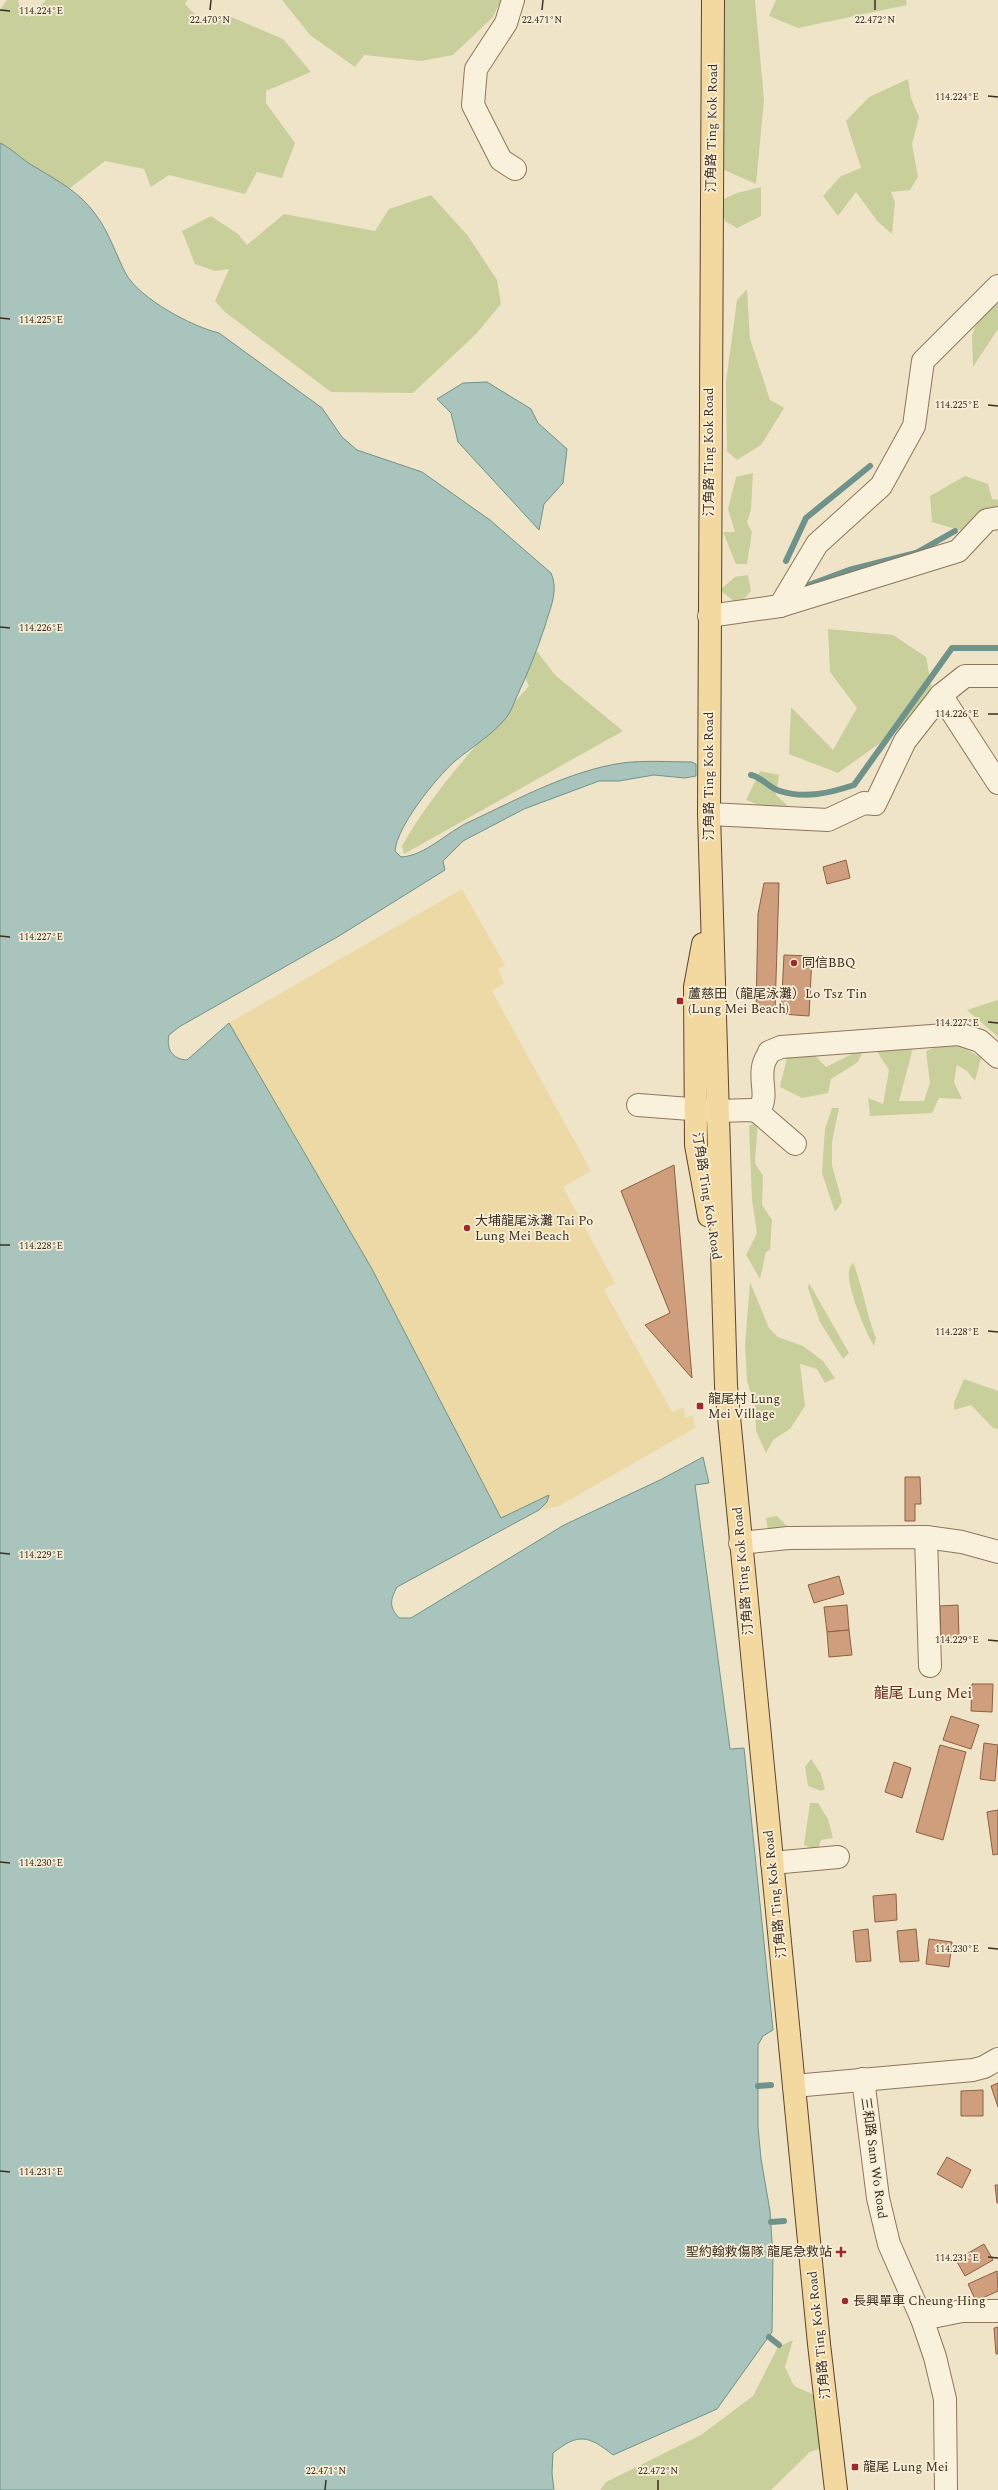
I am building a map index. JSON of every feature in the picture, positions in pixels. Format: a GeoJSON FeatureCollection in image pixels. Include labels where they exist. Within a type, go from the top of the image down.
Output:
{"type":"FeatureCollection","features":[{"type":"Feature","properties":{"kind":"main road","name":"汀角路 Ting Kok Road"},"geometry":{"type":"LineString","coordinates":[[713,0],[709,616],[709,814],[711,904],[706,1110],[696,1145],[723,1296],[726,1386],[740,1543],[836,2490]]}},
{"type":"Feature","properties":{"kind":"street"},"geometry":{"type":"LineString","coordinates":[[513,0],[506,23],[476,69],[473,105],[501,160],[514,169]]}},
{"type":"Feature","properties":{"kind":"street"},"geometry":{"type":"LineString","coordinates":[[780,606],[817,544],[881,486],[914,426],[923,361],[998,286]]}},
{"type":"Feature","properties":{"kind":"street"},"geometry":{"type":"LineString","coordinates":[[709,616],[780,606],[958,551],[987,520],[998,518]]}},
{"type":"Feature","properties":{"kind":"street"},"geometry":{"type":"LineString","coordinates":[[709,814],[828,820],[864,803],[875,804],[905,741],[941,695],[965,676],[998,676]]}},
{"type":"Feature","properties":{"kind":"street"},"geometry":{"type":"LineString","coordinates":[[941,695],[998,783]]}},
{"type":"Feature","properties":{"kind":"street"},"geometry":{"type":"LineString","coordinates":[[758,1112],[763,1106],[765,1096],[763,1064],[769,1052],[781,1047],[959,1034],[980,1041],[998,1057]]}},
{"type":"Feature","properties":{"kind":"street"},"geometry":{"type":"LineString","coordinates":[[638,1105],[706,1110],[740,1109],[758,1112],[795,1144]]}},
{"type":"Feature","properties":{"kind":"street"},"geometry":{"type":"LineString","coordinates":[[926,1537],[930,1666]]}},
{"type":"Feature","properties":{"kind":"street"},"geometry":{"type":"LineString","coordinates":[[740,1543],[788,1538],[926,1537],[962,1542],[998,1552]]}},
{"type":"Feature","properties":{"kind":"street"},"geometry":{"type":"LineString","coordinates":[[772,1863],[838,1857]]}},
{"type":"Feature","properties":{"kind":"street"},"geometry":{"type":"LineString","coordinates":[[794,2086],[973,2070],[984,2067],[998,2059]]}},
{"type":"Feature","properties":{"kind":"street","name":"三和路 Sam Wo Road"},"geometry":{"type":"LineString","coordinates":[[863,2079],[877,2191],[889,2244],[922,2319],[935,2357],[945,2399],[946,2490]]}},
{"type":"Feature","properties":{"kind":"street"},"geometry":{"type":"LineString","coordinates":[[922,2319],[962,2311],[998,2311]]}},
{"type":"Feature","properties":{"kind":"green space"},"geometry":{"type":"Polygon","coordinates":[[[7,0],[18,0],[21,12],[29,17],[46,0],[187,0],[185,4],[205,25],[229,16],[283,39],[311,72],[266,91],[266,103],[295,143],[282,178],[257,172],[245,194],[169,175],[151,187],[144,169],[105,161],[61,195],[0,143],[0,10],[7,0]]]}},
{"type":"Feature","properties":{"kind":"green space"},"geometry":{"type":"Polygon","coordinates":[[[282,0],[501,0],[493,17],[453,55],[421,61],[364,55],[355,67],[310,35],[282,0]]]}},
{"type":"Feature","properties":{"kind":"green space"},"geometry":{"type":"Polygon","coordinates":[[[722,0],[755,0],[764,100],[756,184],[722,169],[722,0]]]}},
{"type":"Feature","properties":{"kind":"green space"},"geometry":{"type":"Polygon","coordinates":[[[776,0],[906,0],[907,5],[798,28],[769,16],[776,0]]]}},
{"type":"Feature","properties":{"kind":"green space"},"geometry":{"type":"Polygon","coordinates":[[[908,79],[911,98],[919,117],[912,144],[918,177],[910,190],[891,192],[895,202],[892,234],[878,222],[856,192],[838,216],[823,196],[841,176],[861,168],[846,121],[869,97],[908,79]]]}},
{"type":"Feature","properties":{"kind":"green space"},"geometry":{"type":"Polygon","coordinates":[[[761,187],[761,216],[737,228],[725,221],[719,201],[737,193],[761,187]]]}},
{"type":"Feature","properties":{"kind":"green space"},"geometry":{"type":"Polygon","coordinates":[[[431,195],[468,236],[497,280],[501,304],[476,334],[413,393],[331,392],[225,312],[215,301],[229,269],[215,271],[195,264],[182,231],[211,216],[238,234],[247,245],[284,214],[375,231],[389,209],[431,195]]]}},
{"type":"Feature","properties":{"kind":"green space"},"geometry":{"type":"Polygon","coordinates":[[[747,289],[750,339],[770,400],[784,408],[761,445],[737,460],[727,451],[726,382],[737,300],[747,289]]]}},
{"type":"Feature","properties":{"kind":"green space"},"geometry":{"type":"Polygon","coordinates":[[[998,296],[998,329],[973,367],[972,335],[985,303],[998,296]]]}},
{"type":"Feature","properties":{"kind":"green space"},"geometry":{"type":"Polygon","coordinates":[[[753,473],[751,510],[747,522],[752,532],[747,564],[736,564],[723,532],[735,532],[728,509],[736,477],[753,473]]]}},
{"type":"Feature","properties":{"kind":"green space"},"geometry":{"type":"Polygon","coordinates":[[[965,476],[988,484],[992,499],[998,500],[998,527],[976,535],[932,522],[930,496],[965,476]]]}},
{"type":"Feature","properties":{"kind":"green space"},"geometry":{"type":"Polygon","coordinates":[[[748,575],[751,591],[743,600],[736,603],[720,590],[735,577],[748,575]]]}},
{"type":"Feature","properties":{"kind":"green space"},"geometry":{"type":"Polygon","coordinates":[[[828,629],[893,635],[926,657],[933,694],[911,721],[838,773],[789,754],[791,707],[833,750],[857,708],[830,672],[828,629]]]}},
{"type":"Feature","properties":{"kind":"green space"},"geometry":{"type":"Polygon","coordinates":[[[537,651],[555,675],[623,731],[404,854],[402,846],[415,824],[445,782],[529,686],[523,673],[537,651]]]}},
{"type":"Feature","properties":{"kind":"green space"},"geometry":{"type":"Polygon","coordinates":[[[760,771],[779,775],[776,795],[787,805],[774,811],[746,800],[760,771]]]}},
{"type":"Feature","properties":{"kind":"green space"},"geometry":{"type":"Polygon","coordinates":[[[998,1000],[998,1037],[967,1010],[998,1000]]]}},
{"type":"Feature","properties":{"kind":"green space"},"geometry":{"type":"Polygon","coordinates":[[[953,1041],[981,1058],[975,1081],[967,1071],[957,1065],[954,1082],[962,1099],[939,1098],[932,1113],[870,1116],[868,1098],[883,1104],[889,1070],[876,1050],[913,1048],[899,1101],[924,1101],[930,1083],[926,1051],[953,1041]]]}},
{"type":"Feature","properties":{"kind":"green space"},"geometry":{"type":"Polygon","coordinates":[[[808,1048],[826,1067],[856,1052],[862,1053],[858,1062],[831,1079],[828,1093],[802,1098],[780,1087],[788,1053],[808,1048]]]}},
{"type":"Feature","properties":{"kind":"green space"},"geometry":{"type":"Polygon","coordinates":[[[832,1108],[839,1108],[832,1142],[832,1165],[842,1202],[835,1212],[822,1173],[825,1129],[832,1108]]]}},
{"type":"Feature","properties":{"kind":"green space"},"geometry":{"type":"Polygon","coordinates":[[[758,1120],[755,1163],[763,1176],[762,1205],[772,1220],[770,1250],[766,1252],[760,1279],[746,1255],[757,1233],[752,1200],[749,1126],[758,1120]]]}},
{"type":"Feature","properties":{"kind":"green space"},"geometry":{"type":"Polygon","coordinates":[[[853,1262],[876,1338],[874,1346],[866,1331],[853,1298],[849,1278],[849,1269],[853,1262]]]}},
{"type":"Feature","properties":{"kind":"green space"},"geometry":{"type":"Polygon","coordinates":[[[750,1282],[769,1328],[778,1337],[803,1346],[823,1361],[835,1378],[825,1383],[817,1369],[800,1364],[805,1406],[790,1429],[773,1440],[766,1453],[756,1431],[755,1406],[747,1381],[745,1345],[750,1282]]]}},
{"type":"Feature","properties":{"kind":"green space"},"geometry":{"type":"Polygon","coordinates":[[[809,1283],[849,1353],[843,1359],[820,1322],[808,1288],[809,1283]]]}},
{"type":"Feature","properties":{"kind":"green space"},"geometry":{"type":"Polygon","coordinates":[[[964,1379],[998,1391],[998,1429],[993,1428],[971,1405],[954,1410],[954,1403],[964,1379]]]}},
{"type":"Feature","properties":{"kind":"green space"},"geometry":{"type":"Polygon","coordinates":[[[777,1516],[787,1526],[770,1545],[766,1518],[777,1516]]]}},
{"type":"Feature","properties":{"kind":"green space"},"geometry":{"type":"Polygon","coordinates":[[[811,1759],[821,1774],[825,1789],[821,1791],[808,1786],[805,1767],[811,1759]]]}},
{"type":"Feature","properties":{"kind":"green space"},"geometry":{"type":"Polygon","coordinates":[[[810,1803],[818,1803],[828,1819],[833,1838],[821,1840],[817,1851],[804,1845],[810,1803]]]}},
{"type":"Feature","properties":{"kind":"green space"},"geometry":{"type":"Polygon","coordinates":[[[793,2340],[785,2367],[794,2386],[819,2397],[822,2448],[810,2452],[771,2490],[600,2490],[606,2482],[701,2435],[753,2396],[778,2347],[793,2340]]]}},
{"type":"Feature","properties":{"kind":"sand","name":"大埔龍尾泳灘 Tai Po Lung Mei Beach"},"geometry":{"type":"Polygon","coordinates":[[[462,889],[505,965],[498,969],[504,983],[492,991],[591,1171],[563,1187],[615,1283],[604,1290],[672,1412],[684,1407],[685,1418],[693,1415],[695,1428],[559,1506],[501,1519],[372,1269],[229,1023],[462,889]]]}},
{"type":"Feature","properties":{"kind":"water"},"geometry":{"type":"Polygon","coordinates":[[[0,143],[76,193],[90,207],[105,229],[126,274],[143,293],[168,311],[195,325],[219,333],[322,408],[342,437],[357,450],[422,472],[490,520],[551,573],[554,593],[551,606],[536,653],[511,710],[495,730],[455,761],[428,790],[410,816],[397,841],[395,851],[401,857],[419,853],[469,822],[525,795],[583,772],[631,762],[692,762],[696,764],[696,776],[685,778],[654,775],[619,781],[599,781],[524,809],[463,841],[443,861],[445,870],[339,936],[179,1027],[169,1035],[168,1040],[169,1049],[171,1052],[177,1058],[187,1060],[229,1023],[372,1269],[501,1518],[549,1495],[547,1502],[539,1510],[397,1587],[392,1600],[392,1607],[399,1618],[411,1618],[564,1525],[660,1480],[703,1457],[709,1483],[695,1485],[730,1749],[744,1748],[773,2030],[763,2036],[758,2045],[758,2127],[761,2159],[770,2211],[773,2257],[772,2332],[717,2409],[613,2455],[597,2443],[583,2439],[569,2442],[553,2453],[552,2473],[554,2490],[0,2490],[0,143]]]}},
{"type":"Feature","properties":{"kind":"water"},"geometry":{"type":"Polygon","coordinates":[[[487,382],[531,409],[538,423],[567,449],[563,483],[544,504],[539,530],[458,442],[451,413],[437,399],[463,383],[487,382]]]}},
{"type":"Feature","properties":{"kind":"building"},"geometry":{"type":"Polygon","coordinates":[[[846,860],[850,878],[827,884],[823,867],[846,860]]]}},
{"type":"Feature","properties":{"kind":"building"},"geometry":{"type":"Polygon","coordinates":[[[764,883],[779,883],[775,1011],[756,1010],[758,914],[764,883]]]}},
{"type":"Feature","properties":{"kind":"building"},"geometry":{"type":"Polygon","coordinates":[[[784,955],[812,956],[809,1016],[781,1014],[784,955]]]}},
{"type":"Feature","properties":{"kind":"building"},"geometry":{"type":"Polygon","coordinates":[[[674,1165],[692,1378],[645,1325],[670,1313],[621,1191],[674,1165]]]}},
{"type":"Feature","properties":{"kind":"building"},"geometry":{"type":"Polygon","coordinates":[[[905,1477],[920,1477],[921,1504],[915,1504],[915,1521],[905,1521],[905,1477]]]}},
{"type":"Feature","properties":{"kind":"building"},"geometry":{"type":"Polygon","coordinates":[[[839,1576],[844,1594],[814,1603],[808,1585],[839,1576]]]}},
{"type":"Feature","properties":{"kind":"building"},"geometry":{"type":"Polygon","coordinates":[[[847,1605],[849,1630],[827,1632],[824,1607],[847,1605]]]}},
{"type":"Feature","properties":{"kind":"building"},"geometry":{"type":"Polygon","coordinates":[[[958,1605],[959,1637],[941,1638],[940,1606],[958,1605]]]}},
{"type":"Feature","properties":{"kind":"building"},"geometry":{"type":"Polygon","coordinates":[[[849,1630],[852,1655],[829,1657],[827,1632],[849,1630]]]}},
{"type":"Feature","properties":{"kind":"building"},"geometry":{"type":"Polygon","coordinates":[[[972,1684],[993,1684],[992,1712],[971,1711],[972,1684]]]}},
{"type":"Feature","properties":{"kind":"building"},"geometry":{"type":"Polygon","coordinates":[[[951,1716],[979,1725],[971,1749],[943,1740],[951,1716]]]}},
{"type":"Feature","properties":{"kind":"building"},"geometry":{"type":"Polygon","coordinates":[[[984,1743],[998,1745],[995,1781],[980,1779],[984,1743]]]}},
{"type":"Feature","properties":{"kind":"building"},"geometry":{"type":"Polygon","coordinates":[[[940,1745],[966,1752],[943,1840],[916,1832],[940,1745]]]}},
{"type":"Feature","properties":{"kind":"building"},"geometry":{"type":"Polygon","coordinates":[[[894,1762],[911,1768],[902,1798],[885,1792],[894,1762]]]}},
{"type":"Feature","properties":{"kind":"building"},"geometry":{"type":"Polygon","coordinates":[[[998,1810],[998,1854],[993,1855],[987,1812],[998,1810]]]}},
{"type":"Feature","properties":{"kind":"building"},"geometry":{"type":"Polygon","coordinates":[[[896,1894],[897,1920],[875,1922],[873,1896],[896,1894]]]}},
{"type":"Feature","properties":{"kind":"building"},"geometry":{"type":"Polygon","coordinates":[[[868,1929],[871,1961],[856,1962],[853,1931],[868,1929]]]}},
{"type":"Feature","properties":{"kind":"building"},"geometry":{"type":"Polygon","coordinates":[[[916,1929],[919,1961],[900,1962],[897,1931],[916,1929]]]}},
{"type":"Feature","properties":{"kind":"building"},"geometry":{"type":"Polygon","coordinates":[[[929,1939],[952,1942],[949,1967],[926,1964],[929,1939]]]}},
{"type":"Feature","properties":{"kind":"building"},"geometry":{"type":"Polygon","coordinates":[[[998,2083],[998,2107],[991,2086],[998,2083]]]}},
{"type":"Feature","properties":{"kind":"building"},"geometry":{"type":"Polygon","coordinates":[[[983,2090],[983,2116],[961,2116],[961,2091],[983,2090]]]}},
{"type":"Feature","properties":{"kind":"building"},"geometry":{"type":"Polygon","coordinates":[[[947,2157],[971,2170],[962,2188],[937,2174],[947,2157]]]}},
{"type":"Feature","properties":{"kind":"building"},"geometry":{"type":"Polygon","coordinates":[[[995,2185],[998,2185],[998,2203],[997,2203],[995,2185]]]}},
{"type":"Feature","properties":{"kind":"building"},"geometry":{"type":"Polygon","coordinates":[[[984,2244],[993,2260],[965,2276],[956,2260],[984,2244]]]}},
{"type":"Feature","properties":{"kind":"building"},"geometry":{"type":"Polygon","coordinates":[[[997,2271],[998,2291],[976,2301],[968,2284],[997,2271]]]}},
{"type":"Feature","properties":{"kind":"building"},"geometry":{"type":"Polygon","coordinates":[[[998,2327],[998,2354],[996,2354],[994,2328],[998,2327]]]}},
{"type":"Feature","properties":{"kind":"waterway"},"geometry":{"type":"LineString","coordinates":[[786,561],[806,518],[870,466]]}},
{"type":"Feature","properties":{"kind":"waterway"},"geometry":{"type":"LineString","coordinates":[[798,589],[849,570],[916,553],[955,531]]}},
{"type":"Feature","properties":{"kind":"waterway"},"geometry":{"type":"LineString","coordinates":[[751,775],[759,778],[776,790],[799,795],[827,793],[854,785],[952,648],[998,648]]}},
{"type":"Feature","properties":{"kind":"waterway"},"geometry":{"type":"LineString","coordinates":[[758,2086],[771,2085]]}},
{"type":"Feature","properties":{"kind":"waterway"},"geometry":{"type":"LineString","coordinates":[[771,2222],[784,2221]]}},
{"type":"Feature","properties":{"kind":"waterway"},"geometry":{"type":"LineString","coordinates":[[769,2337],[779,2345]]}},
{"type":"Feature","properties":{"kind":"place","name":"同信BBQ"},"geometry":{"type":"Point","coordinates":[794,963]}},
{"type":"Feature","properties":{"kind":"place","name":"蘆慈田（龍尾泳灘）Lo Tsz Tin (Lung Mei Beach)"},"geometry":{"type":"Point","coordinates":[680,1001]}},
{"type":"Feature","properties":{"kind":"place","name":"大埔龍尾泳灘 Tai Po Lung Mei Beach"},"geometry":{"type":"Point","coordinates":[467,1228]}},
{"type":"Feature","properties":{"kind":"place","name":"龍尾村 Lung Mei Village"},"geometry":{"type":"Point","coordinates":[700,1406]}},
{"type":"Feature","properties":{"kind":"place","name":"聖約翰救傷隊 龍尾急救站"},"geometry":{"type":"Point","coordinates":[841,2252]}},
{"type":"Feature","properties":{"kind":"place","name":"長興單車 Cheung Hing"},"geometry":{"type":"Point","coordinates":[845,2301]}},
{"type":"Feature","properties":{"kind":"place","name":"龍尾 Lung Mei"},"geometry":{"type":"Point","coordinates":[855,2467]}},
{"type":"Feature","properties":{"kind":"district","name":"龍尾 Lung Mei"},"geometry":{"type":"Point","coordinates":[923,1693]}}]}
